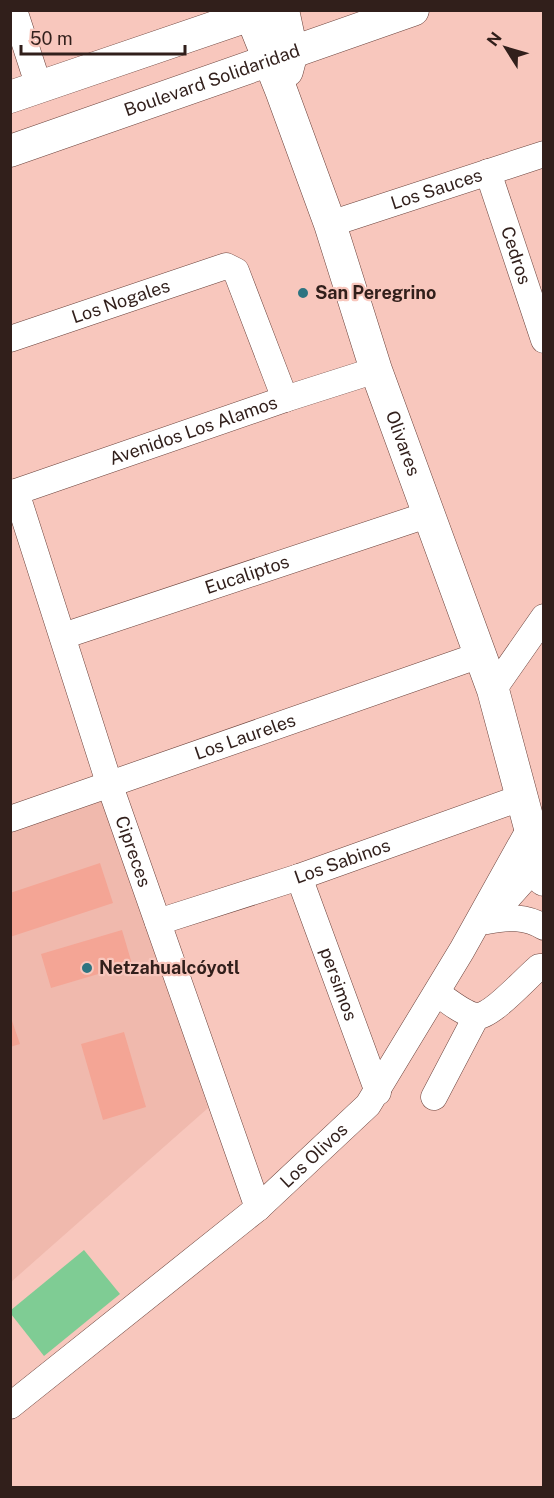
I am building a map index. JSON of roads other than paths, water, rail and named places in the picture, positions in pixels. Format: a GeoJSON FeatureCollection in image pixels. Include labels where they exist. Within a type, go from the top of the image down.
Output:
{"type":"FeatureCollection","features":[{"type":"Feature","properties":{"kind":"main road"},"geometry":{"type":"LineString","coordinates":[[280,56],[283,10]]}},
{"type":"Feature","properties":{"kind":"main road","name":"Boulevard Solidaridad"},"geometry":{"type":"LineString","coordinates":[[10,151],[413,10]]}},
{"type":"Feature","properties":{"kind":"main road"},"geometry":{"type":"LineString","coordinates":[[25,92],[255,12]]}},
{"type":"Feature","properties":{"kind":"main road","name":"Olivares"},"geometry":{"type":"LineString","coordinates":[[255,12],[280,56],[281,90],[330,224],[376,370],[493,690],[523,797],[536,828],[540,873]]}},
{"type":"Feature","properties":{"kind":"street"},"geometry":{"type":"LineString","coordinates":[[14,10],[25,92]]}},
{"type":"Feature","properties":{"kind":"street","name":"Los Sauces"},"geometry":{"type":"LineString","coordinates":[[330,224],[543,154]]}},
{"type":"Feature","properties":{"kind":"street","name":"Cedros"},"geometry":{"type":"LineString","coordinates":[[488,172],[543,340]]}},
{"type":"Feature","properties":{"kind":"street","name":"Los Nogales"},"geometry":{"type":"LineString","coordinates":[[10,339],[226,266],[231,267],[236,271],[285,399]]}},
{"type":"Feature","properties":{"kind":"street","name":"Avenidos Los Alamos"},"geometry":{"type":"LineString","coordinates":[[13,493],[376,370]]}},
{"type":"Feature","properties":{"kind":"street","name":"Cipreces"},"geometry":{"type":"LineString","coordinates":[[13,493],[63,636],[110,786],[258,1208]]}},
{"type":"Feature","properties":{"kind":"street","name":"Eucaliptos"},"geometry":{"type":"LineString","coordinates":[[63,636],[430,514]]}},
{"type":"Feature","properties":{"kind":"street"},"geometry":{"type":"LineString","coordinates":[[493,690],[543,617]]}},
{"type":"Feature","properties":{"kind":"street","name":"Los Laureles"},"geometry":{"type":"LineString","coordinates":[[10,819],[480,655]]}},
{"type":"Feature","properties":{"kind":"street","name":"Los Sabinos"},"geometry":{"type":"LineString","coordinates":[[158,922],[299,877],[523,797]]}},
{"type":"Feature","properties":{"kind":"street","name":"Los Olivos"},"geometry":{"type":"LineString","coordinates":[[10,1406],[258,1208],[356,1118],[378,1092],[536,828]]}},
{"type":"Feature","properties":{"kind":"street"},"geometry":{"type":"LineString","coordinates":[[462,950],[487,921],[540,873]]}},
{"type":"Feature","properties":{"kind":"street","name":"persimos"},"geometry":{"type":"LineString","coordinates":[[299,877],[378,1092]]}},
{"type":"Feature","properties":{"kind":"street"},"geometry":{"type":"LineString","coordinates":[[487,921],[511,917],[534,921],[543,927]]}},
{"type":"Feature","properties":{"kind":"street"},"geometry":{"type":"LineString","coordinates":[[437,993],[476,1017],[488,1015],[514,987],[538,967],[543,967]]}},
{"type":"Feature","properties":{"kind":"street"},"geometry":{"type":"LineString","coordinates":[[434,1097],[476,1017]]}},
{"type":"Feature","properties":{"kind":"place","name":"San Peregrino"},"geometry":{"type":"Point","coordinates":[303,293]}},
{"type":"Feature","properties":{"kind":"place","name":"Netzahualcóyotl"},"geometry":{"type":"Point","coordinates":[87,968]}}]}
